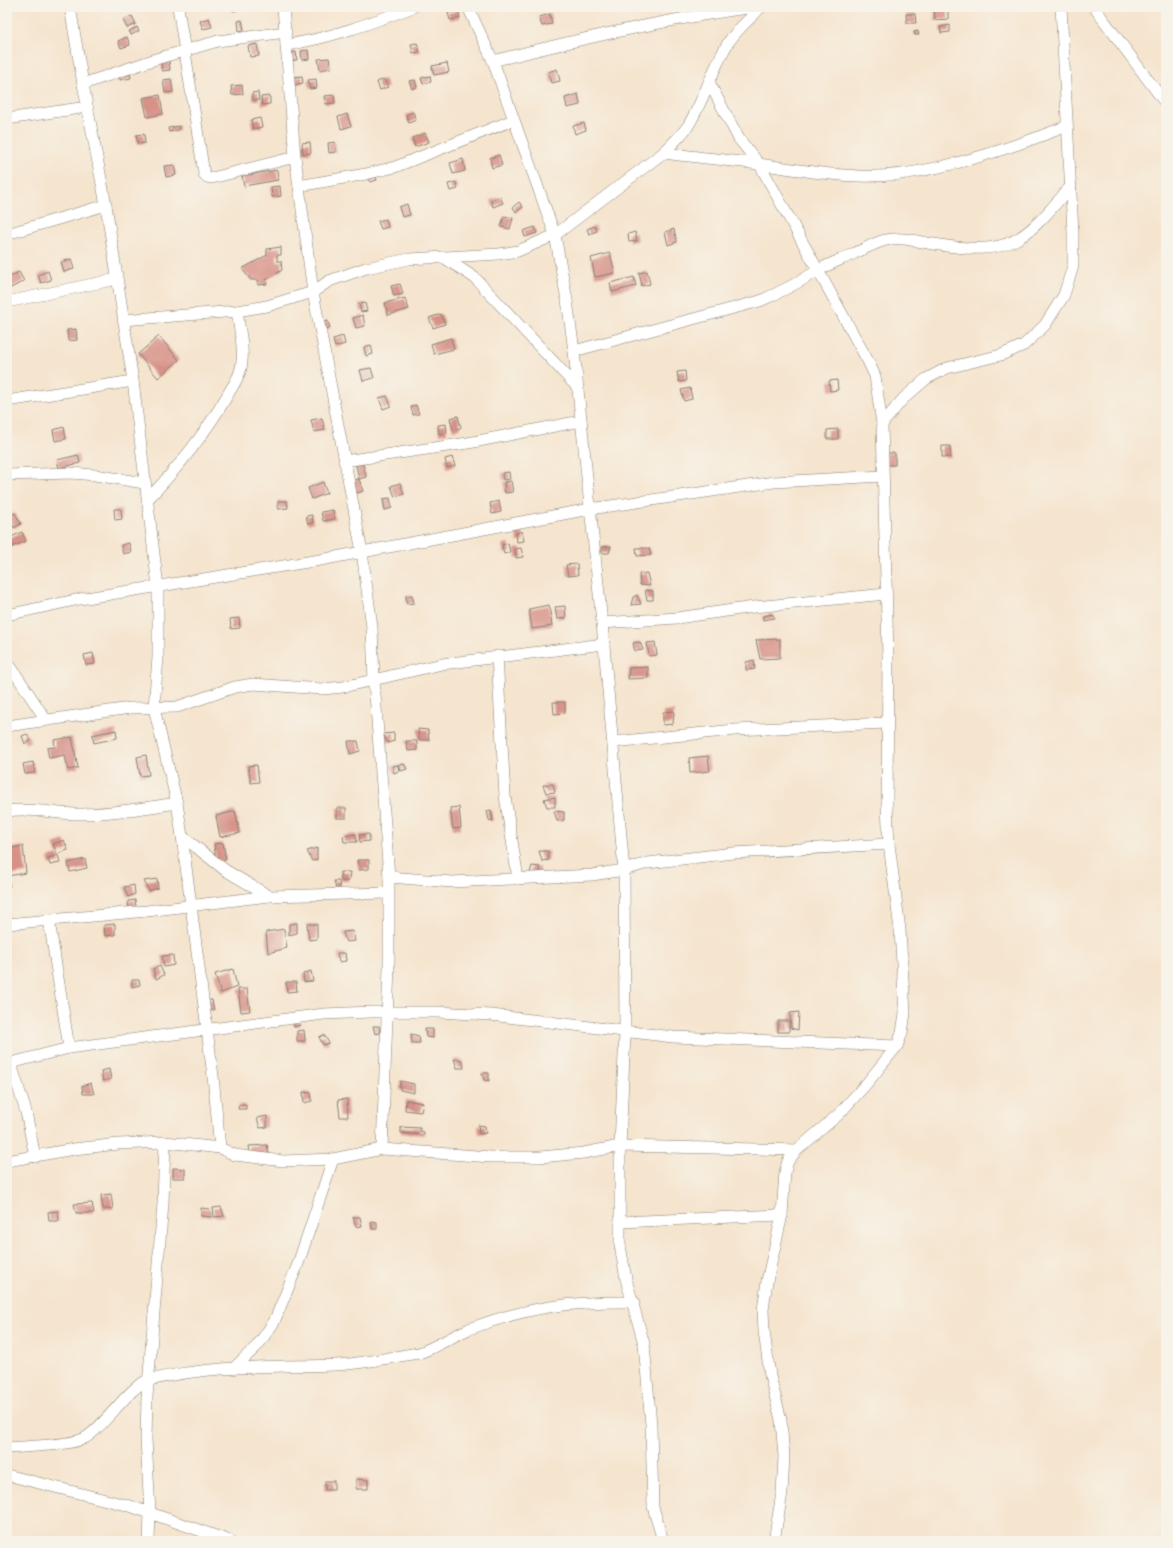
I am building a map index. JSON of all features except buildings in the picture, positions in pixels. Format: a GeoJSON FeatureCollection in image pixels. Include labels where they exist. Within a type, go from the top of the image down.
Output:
{"type":"FeatureCollection","features":[{"type":"Feature","properties":{"kind":"street"},"geometry":{"type":"LineString","coordinates":[[70,7],[106,205],[133,381],[144,483],[158,587],[158,657],[154,708],[177,803],[182,836],[207,1029],[220,1148]]}},
{"type":"Feature","properties":{"kind":"street"},"geometry":{"type":"LineString","coordinates":[[178,7],[204,174],[207,177],[212,178],[295,157]]}},
{"type":"Feature","properties":{"kind":"street"},"geometry":{"type":"LineString","coordinates":[[283,7],[295,157],[313,292],[362,552],[372,627],[374,681],[388,877],[388,1012],[382,1149]]}},
{"type":"Feature","properties":{"kind":"street"},"geometry":{"type":"LineString","coordinates":[[286,45],[316,41],[353,30],[413,7]]}},
{"type":"Feature","properties":{"kind":"street"},"geometry":{"type":"LineString","coordinates":[[468,7],[493,61],[555,235],[567,300],[574,351],[602,623],[624,870],[625,1032],[620,1146],[620,1245],[626,1279],[634,1302],[644,1344],[648,1380],[653,1507],[663,1541]]}},
{"type":"Feature","properties":{"kind":"street"},"geometry":{"type":"LineString","coordinates":[[493,61],[550,46],[657,24],[754,7]]}},
{"type":"Feature","properties":{"kind":"street"},"geometry":{"type":"LineString","coordinates":[[123,320],[236,310],[284,302],[313,292],[329,281],[366,268],[409,259],[512,252],[555,235],[663,153],[687,128],[730,41],[761,7]]}},
{"type":"Feature","properties":{"kind":"street"},"geometry":{"type":"LineString","coordinates":[[882,424],[903,399],[926,379],[947,368],[1001,355],[1024,345],[1045,325],[1064,295],[1073,266],[1071,186],[1061,7]]}},
{"type":"Feature","properties":{"kind":"street"},"geometry":{"type":"LineString","coordinates":[[1094,7],[1166,104]]}},
{"type":"Feature","properties":{"kind":"street"},"geometry":{"type":"LineString","coordinates":[[83,84],[184,50],[218,41],[286,32]]}},
{"type":"Feature","properties":{"kind":"street"},"geometry":{"type":"LineString","coordinates":[[709,82],[739,138],[760,164],[868,361],[874,376],[882,424],[888,657],[886,723],[889,844],[900,930],[905,1014],[902,1033],[897,1046],[839,1114],[797,1150],[788,1161],[785,1172],[782,1215],[767,1281],[763,1310],[770,1376],[781,1420],[784,1457],[782,1493],[774,1541]]}},
{"type":"Feature","properties":{"kind":"street"},"geometry":{"type":"LineString","coordinates":[[7,119],[87,107]]}},
{"type":"Feature","properties":{"kind":"street"},"geometry":{"type":"LineString","coordinates":[[299,186],[396,167],[514,120]]}},
{"type":"Feature","properties":{"kind":"street"},"geometry":{"type":"LineString","coordinates":[[663,153],[860,177],[889,175],[958,162],[1020,144],[1067,126]]}},
{"type":"Feature","properties":{"kind":"street"},"geometry":{"type":"LineString","coordinates":[[574,351],[760,301],[784,291],[818,271],[876,244],[893,238],[966,249],[985,249],[1005,245],[1022,238],[1038,223],[1071,186]]}},
{"type":"Feature","properties":{"kind":"street"},"geometry":{"type":"LineString","coordinates":[[7,234],[106,205]]}},
{"type":"Feature","properties":{"kind":"street"},"geometry":{"type":"LineString","coordinates":[[443,256],[476,278],[578,388]]}},
{"type":"Feature","properties":{"kind":"street"},"geometry":{"type":"LineString","coordinates":[[7,302],[117,279]]}},
{"type":"Feature","properties":{"kind":"street"},"geometry":{"type":"LineString","coordinates":[[147,500],[172,474],[217,413],[240,375],[242,360],[236,310]]}},
{"type":"Feature","properties":{"kind":"street"},"geometry":{"type":"LineString","coordinates":[[7,401],[133,381]]}},
{"type":"Feature","properties":{"kind":"street"},"geometry":{"type":"LineString","coordinates":[[344,461],[468,443],[581,421]]}},
{"type":"Feature","properties":{"kind":"street"},"geometry":{"type":"LineString","coordinates":[[7,475],[77,473],[95,474],[144,483]]}},
{"type":"Feature","properties":{"kind":"street"},"geometry":{"type":"LineString","coordinates":[[7,615],[80,599],[362,552],[590,509],[774,482],[883,476]]}},
{"type":"Feature","properties":{"kind":"street"},"geometry":{"type":"LineString","coordinates":[[602,623],[677,618],[754,607],[886,594]]}},
{"type":"Feature","properties":{"kind":"street"},"geometry":{"type":"LineString","coordinates":[[7,726],[130,708],[177,707],[235,687],[253,684],[322,689],[374,681],[409,670],[497,656],[604,644]]}},
{"type":"Feature","properties":{"kind":"street"},"geometry":{"type":"LineString","coordinates":[[497,656],[506,796],[518,879]]}},
{"type":"Feature","properties":{"kind":"street"},"geometry":{"type":"LineString","coordinates":[[7,661],[46,720]]}},
{"type":"Feature","properties":{"kind":"street"},"geometry":{"type":"LineString","coordinates":[[612,742],[749,729],[886,723]]}},
{"type":"Feature","properties":{"kind":"street"},"geometry":{"type":"LineString","coordinates":[[7,811],[32,810],[82,814],[111,813],[177,803]]}},
{"type":"Feature","properties":{"kind":"street"},"geometry":{"type":"LineString","coordinates":[[182,836],[225,870],[269,896]]}},
{"type":"Feature","properties":{"kind":"street"},"geometry":{"type":"LineString","coordinates":[[388,877],[452,882],[592,875],[624,870],[648,863],[733,853],[889,844]]}},
{"type":"Feature","properties":{"kind":"street"},"geometry":{"type":"LineString","coordinates":[[7,924],[191,906],[269,896],[388,894]]}},
{"type":"Feature","properties":{"kind":"street"},"geometry":{"type":"LineString","coordinates":[[49,920],[69,1048]]}},
{"type":"Feature","properties":{"kind":"street"},"geometry":{"type":"LineString","coordinates":[[36,1157],[26,1112],[9,1064],[69,1048],[207,1029],[324,1014],[388,1012],[491,1015],[672,1037],[897,1046]]}},
{"type":"Feature","properties":{"kind":"street"},"geometry":{"type":"LineString","coordinates":[[7,1161],[74,1149],[119,1144],[165,1142],[220,1148],[235,1155],[283,1161],[333,1159],[382,1149],[491,1157],[533,1157],[584,1153],[620,1146],[797,1150]]}},
{"type":"Feature","properties":{"kind":"street"},"geometry":{"type":"LineString","coordinates":[[149,1541],[150,1512],[146,1439],[148,1380],[163,1204],[165,1142]]}},
{"type":"Feature","properties":{"kind":"street"},"geometry":{"type":"LineString","coordinates":[[233,1369],[258,1345],[274,1322],[298,1264],[333,1159]]}},
{"type":"Feature","properties":{"kind":"street"},"geometry":{"type":"LineString","coordinates":[[620,1222],[782,1215]]}},
{"type":"Feature","properties":{"kind":"street"},"geometry":{"type":"LineString","coordinates":[[7,1448],[69,1442],[84,1439],[96,1430],[136,1389],[148,1380],[233,1369],[336,1365],[419,1353],[431,1349],[467,1330],[546,1306],[597,1301],[634,1302]]}},
{"type":"Feature","properties":{"kind":"street"},"geometry":{"type":"LineString","coordinates":[[7,1475],[101,1497],[150,1512],[230,1541]]}}]}
